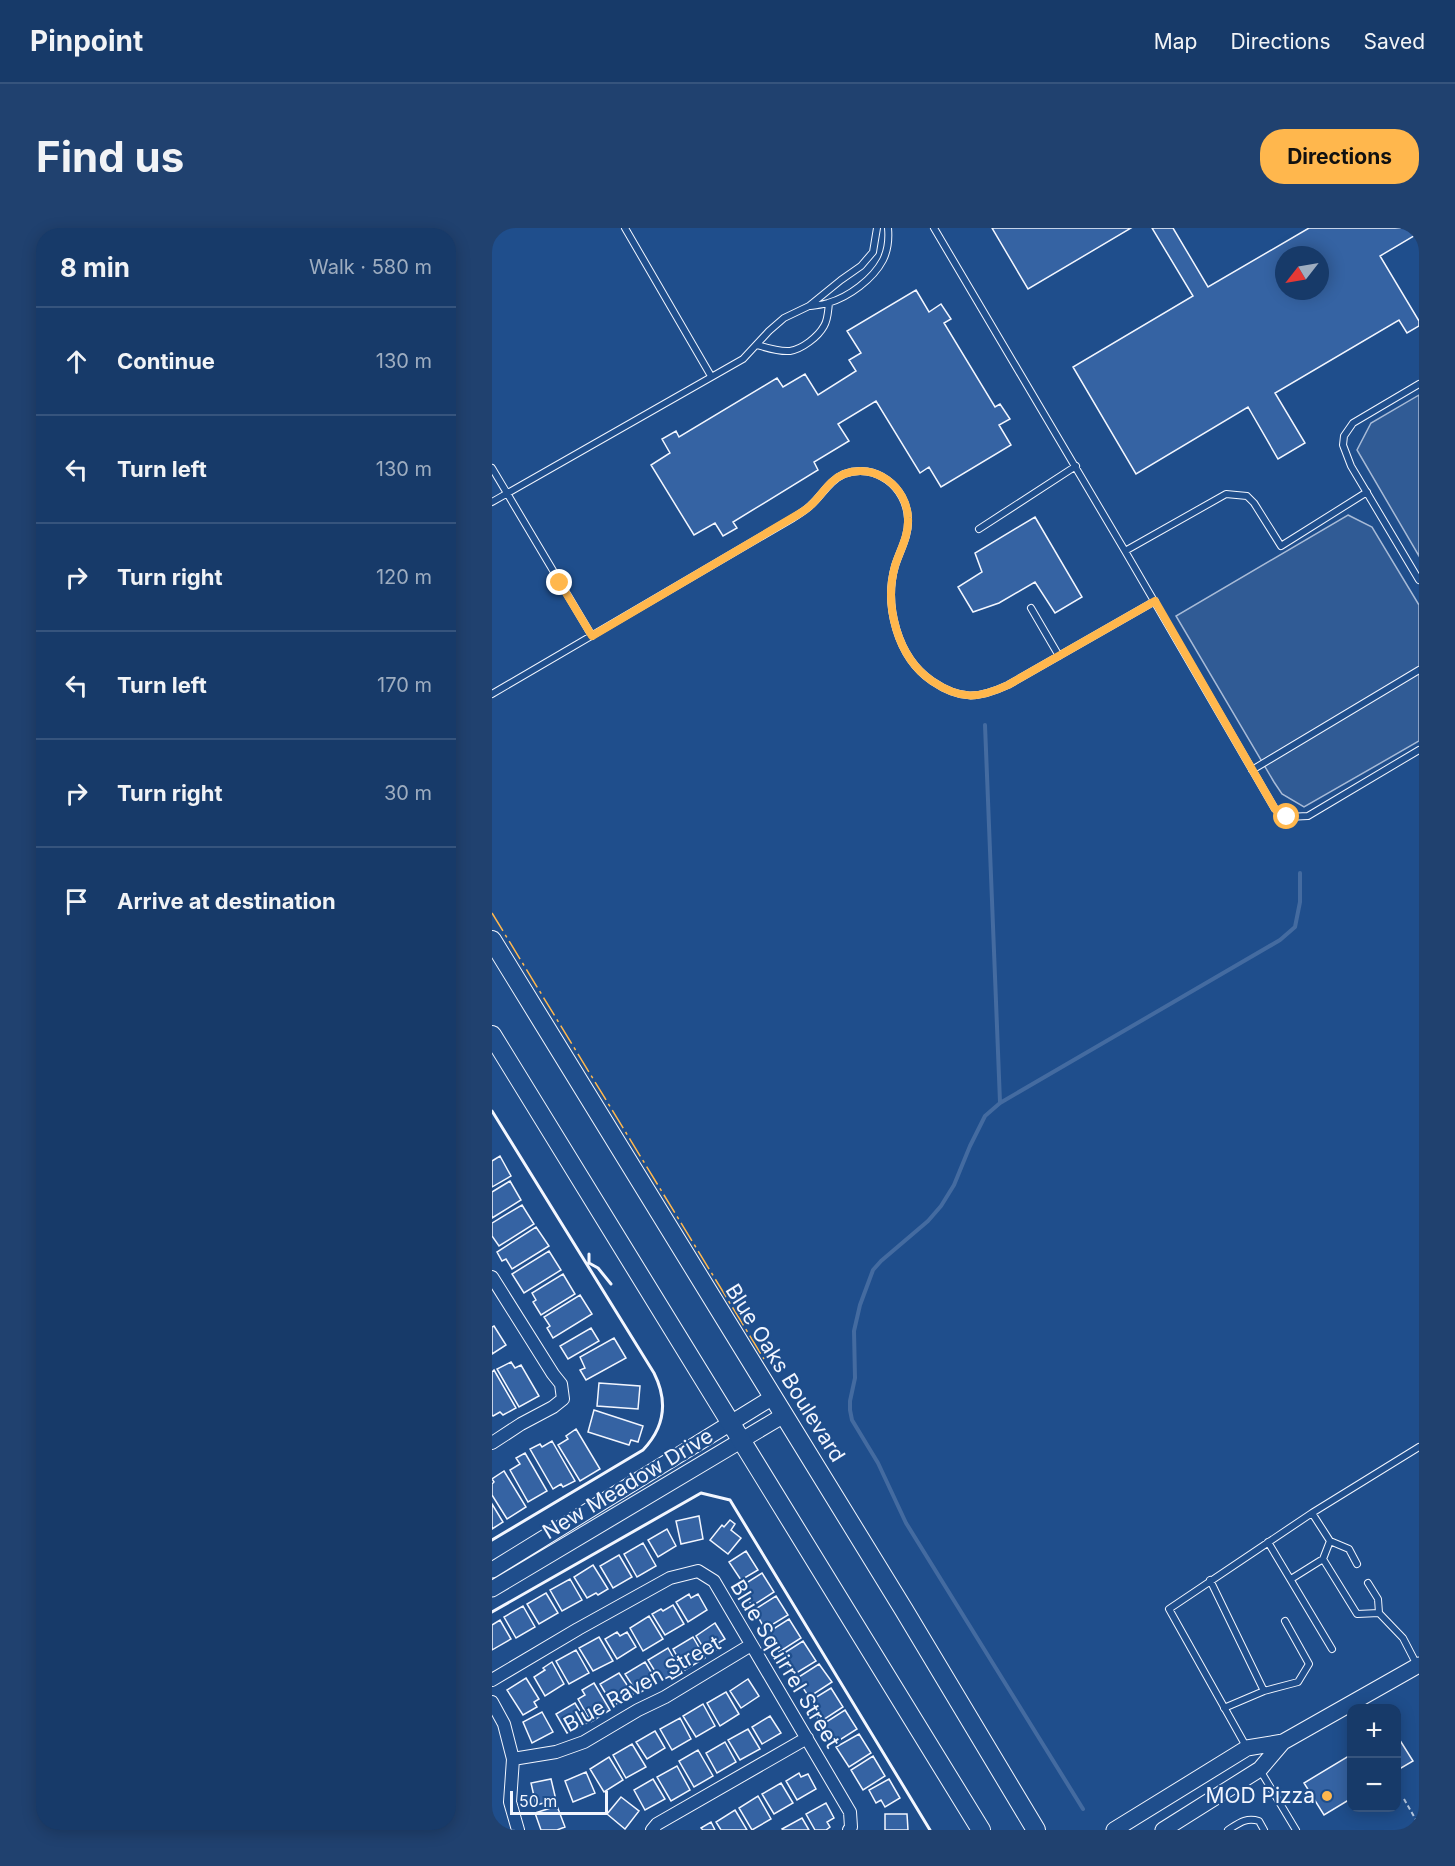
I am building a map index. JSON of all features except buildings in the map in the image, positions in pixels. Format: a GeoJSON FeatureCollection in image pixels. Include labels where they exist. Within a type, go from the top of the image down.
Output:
{"type":"FeatureCollection","features":[{"type":"Feature","properties":{"kind":"main road","name":"Blue Oaks Boulevard"},"geometry":{"type":"LineString","coordinates":[[492,940],[1036,1830]]}},
{"type":"Feature","properties":{"kind":"main road"},"geometry":{"type":"LineString","coordinates":[[492,1035],[981,1830]]}},
{"type":"Feature","properties":{"kind":"street"},"geometry":{"type":"LineString","coordinates":[[492,1277],[561,1384],[563,1399],[492,1443]]}},
{"type":"Feature","properties":{"kind":"street","name":"New Meadow Drive"},"geometry":{"type":"LineString","coordinates":[[492,1570],[773,1397]]}},
{"type":"Feature","properties":{"kind":"street","name":"New Meadow Drive"},"geometry":{"type":"LineString","coordinates":[[492,1589],[784,1415]]}},
{"type":"Feature","properties":{"kind":"street","name":"Blue Squirrel Street"},"geometry":{"type":"LineString","coordinates":[[492,1680],[670,1578],[698,1571],[714,1581],[807,1738],[850,1812],[851,1827],[849,1830]]}},
{"type":"Feature","properties":{"kind":"street","name":"Blue Raven Street"},"geometry":{"type":"LineString","coordinates":[[513,1759],[556,1752],[584,1742],[638,1710],[666,1697],[751,1645]]}},
{"type":"Feature","properties":{"kind":"street"},"geometry":{"type":"LineString","coordinates":[[1114,1830],[1247,1748],[1283,1742],[1419,1666]]}},
{"type":"Feature","properties":{"kind":"street"},"geometry":{"type":"LineString","coordinates":[[492,1702],[504,1724],[513,1759],[510,1802],[518,1830]]}},
{"type":"Feature","properties":{"kind":"street"},"geometry":{"type":"LineString","coordinates":[[652,1830],[657,1824],[807,1738]]}},
{"type":"Feature","properties":{"kind":"street"},"geometry":{"type":"LineString","coordinates":[[1163,1830],[1260,1769],[1283,1742]]}},
{"type":"Feature","properties":{"kind":"lane"},"geometry":{"type":"LineString","coordinates":[[625,228],[711,376]]}},
{"type":"Feature","properties":{"kind":"lane"},"geometry":{"type":"LineString","coordinates":[[492,502],[743,359],[784,318],[809,306],[861,266],[873,252],[877,228]]}},
{"type":"Feature","properties":{"kind":"lane"},"geometry":{"type":"LineString","coordinates":[[809,306],[828,303],[846,296],[871,275],[883,260],[889,244],[888,228]]}},
{"type":"Feature","properties":{"kind":"lane"},"geometry":{"type":"LineString","coordinates":[[934,228],[1076,466],[1275,809],[1287,817],[1308,816],[1419,750]]}},
{"type":"Feature","properties":{"kind":"lane"},"geometry":{"type":"LineString","coordinates":[[757,345],[790,351],[802,347],[824,327],[828,314],[828,303]]}},
{"type":"Feature","properties":{"kind":"lane"},"geometry":{"type":"LineString","coordinates":[[1419,384],[1353,423],[1344,436],[1343,445],[1367,492],[1419,580]]}},
{"type":"Feature","properties":{"kind":"lane"},"geometry":{"type":"LineString","coordinates":[[979,529],[1076,466]]}},
{"type":"Feature","properties":{"kind":"lane"},"geometry":{"type":"LineString","coordinates":[[492,468],[592,636]]}},
{"type":"Feature","properties":{"kind":"lane"},"geometry":{"type":"LineString","coordinates":[[492,694],[792,518],[810,506],[832,481],[844,474],[862,471],[879,475],[894,484],[905,501],[909,517],[908,534],[895,566],[891,584],[891,606],[895,626],[903,646],[915,664],[928,678],[946,690],[962,696],[978,696],[992,692],[1155,601]]}},
{"type":"Feature","properties":{"kind":"lane"},"geometry":{"type":"LineString","coordinates":[[1125,550],[1226,494],[1247,496],[1254,503],[1281,546],[1367,492]]}},
{"type":"Feature","properties":{"kind":"lane"},"geometry":{"type":"LineString","coordinates":[[1031,608],[1059,656]]}},
{"type":"Feature","properties":{"kind":"lane"},"geometry":{"type":"LineString","coordinates":[[1252,770],[1419,670]]}},
{"type":"Feature","properties":{"kind":"lane"},"geometry":{"type":"LineString","coordinates":[[1247,1748],[1168,1609],[1312,1513],[1419,1447]]}},
{"type":"Feature","properties":{"kind":"lane"},"geometry":{"type":"LineString","coordinates":[[1312,1513],[1330,1541],[1349,1549],[1357,1563]]}},
{"type":"Feature","properties":{"kind":"lane"},"geometry":{"type":"LineString","coordinates":[[1291,1579],[1323,1559],[1330,1541]]}},
{"type":"Feature","properties":{"kind":"lane"},"geometry":{"type":"LineString","coordinates":[[1268,1542],[1332,1648]]}},
{"type":"Feature","properties":{"kind":"lane"},"geometry":{"type":"LineString","coordinates":[[1323,1559],[1357,1614],[1379,1613]]}},
{"type":"Feature","properties":{"kind":"lane"},"geometry":{"type":"LineString","coordinates":[[1210,1580],[1264,1691]]}},
{"type":"Feature","properties":{"kind":"lane"},"geometry":{"type":"LineString","coordinates":[[1368,1583],[1378,1599],[1379,1613],[1402,1638],[1419,1666]]}},
{"type":"Feature","properties":{"kind":"lane"},"geometry":{"type":"LineString","coordinates":[[1224,1708],[1264,1691],[1298,1682],[1309,1664],[1286,1621]]}},
{"type":"Feature","properties":{"kind":"lane"},"geometry":{"type":"LineString","coordinates":[[1260,1769],[1296,1830]]}},
{"type":"Feature","properties":{"kind":"lane"},"geometry":{"type":"LineString","coordinates":[[1228,1830],[1244,1820],[1252,1819],[1259,1821],[1264,1830]]}},
{"type":"Feature","properties":{"kind":"path"},"geometry":{"type":"LineString","coordinates":[[1404,1799],[1419,1825]]}},
{"type":"Feature","properties":{"kind":"shaded area"},"geometry":{"type":"Polygon","coordinates":[[[1419,395],[1419,556],[1357,450],[1371,423],[1419,395]]]}},
{"type":"Feature","properties":{"kind":"shaded area"},"geometry":{"type":"Polygon","coordinates":[[[1348,515],[1372,527],[1419,605],[1419,741],[1304,807],[1282,794],[1176,616],[1348,515]]]}},
{"type":"Feature","properties":{"kind":"waterway"},"geometry":{"type":"LineString","coordinates":[[985,725],[1000,1102]]}},
{"type":"Feature","properties":{"kind":"waterway"},"geometry":{"type":"LineString","coordinates":[[1083,1809],[906,1523],[878,1463],[852,1420],[850,1401],[855,1378],[854,1331],[860,1305],[873,1270],[928,1221],[941,1206],[954,1185],[985,1116],[1000,1103],[1280,940],[1295,927],[1300,902],[1300,873]]}},
{"type":"Feature","properties":{"kind":"wall"},"geometry":{"type":"LineString","coordinates":[[492,1111],[654,1373],[662,1404],[660,1423],[643,1450],[492,1540]]}},
{"type":"Feature","properties":{"kind":"wall"},"geometry":{"type":"LineString","coordinates":[[589,1254],[589,1263],[598,1268],[611,1284]]}},
{"type":"Feature","properties":{"kind":"wall"},"geometry":{"type":"LineString","coordinates":[[492,1612],[701,1493],[730,1500],[930,1830]]}},
{"type":"Feature","properties":{"kind":"power"},"geometry":{"type":"LineString","coordinates":[[492,913],[764,1359]]}},
{"type":"Feature","properties":{"kind":"place","name":"MOD Pizza"},"geometry":{"type":"Point","coordinates":[1327,1796]}},
{"type":"Feature","properties":{"kind":"route"},"geometry":{"type":"LineString","coordinates":[[560,583],[592,636],[792,518],[810,506],[832,481],[844,474],[862,471],[879,475],[894,484],[905,501],[909,517],[908,534],[895,566],[891,584],[891,606],[895,626],[903,646],[928,678],[946,690],[962,696],[978,696],[992,692],[1155,601],[1275,809],[1287,817]]}}]}
